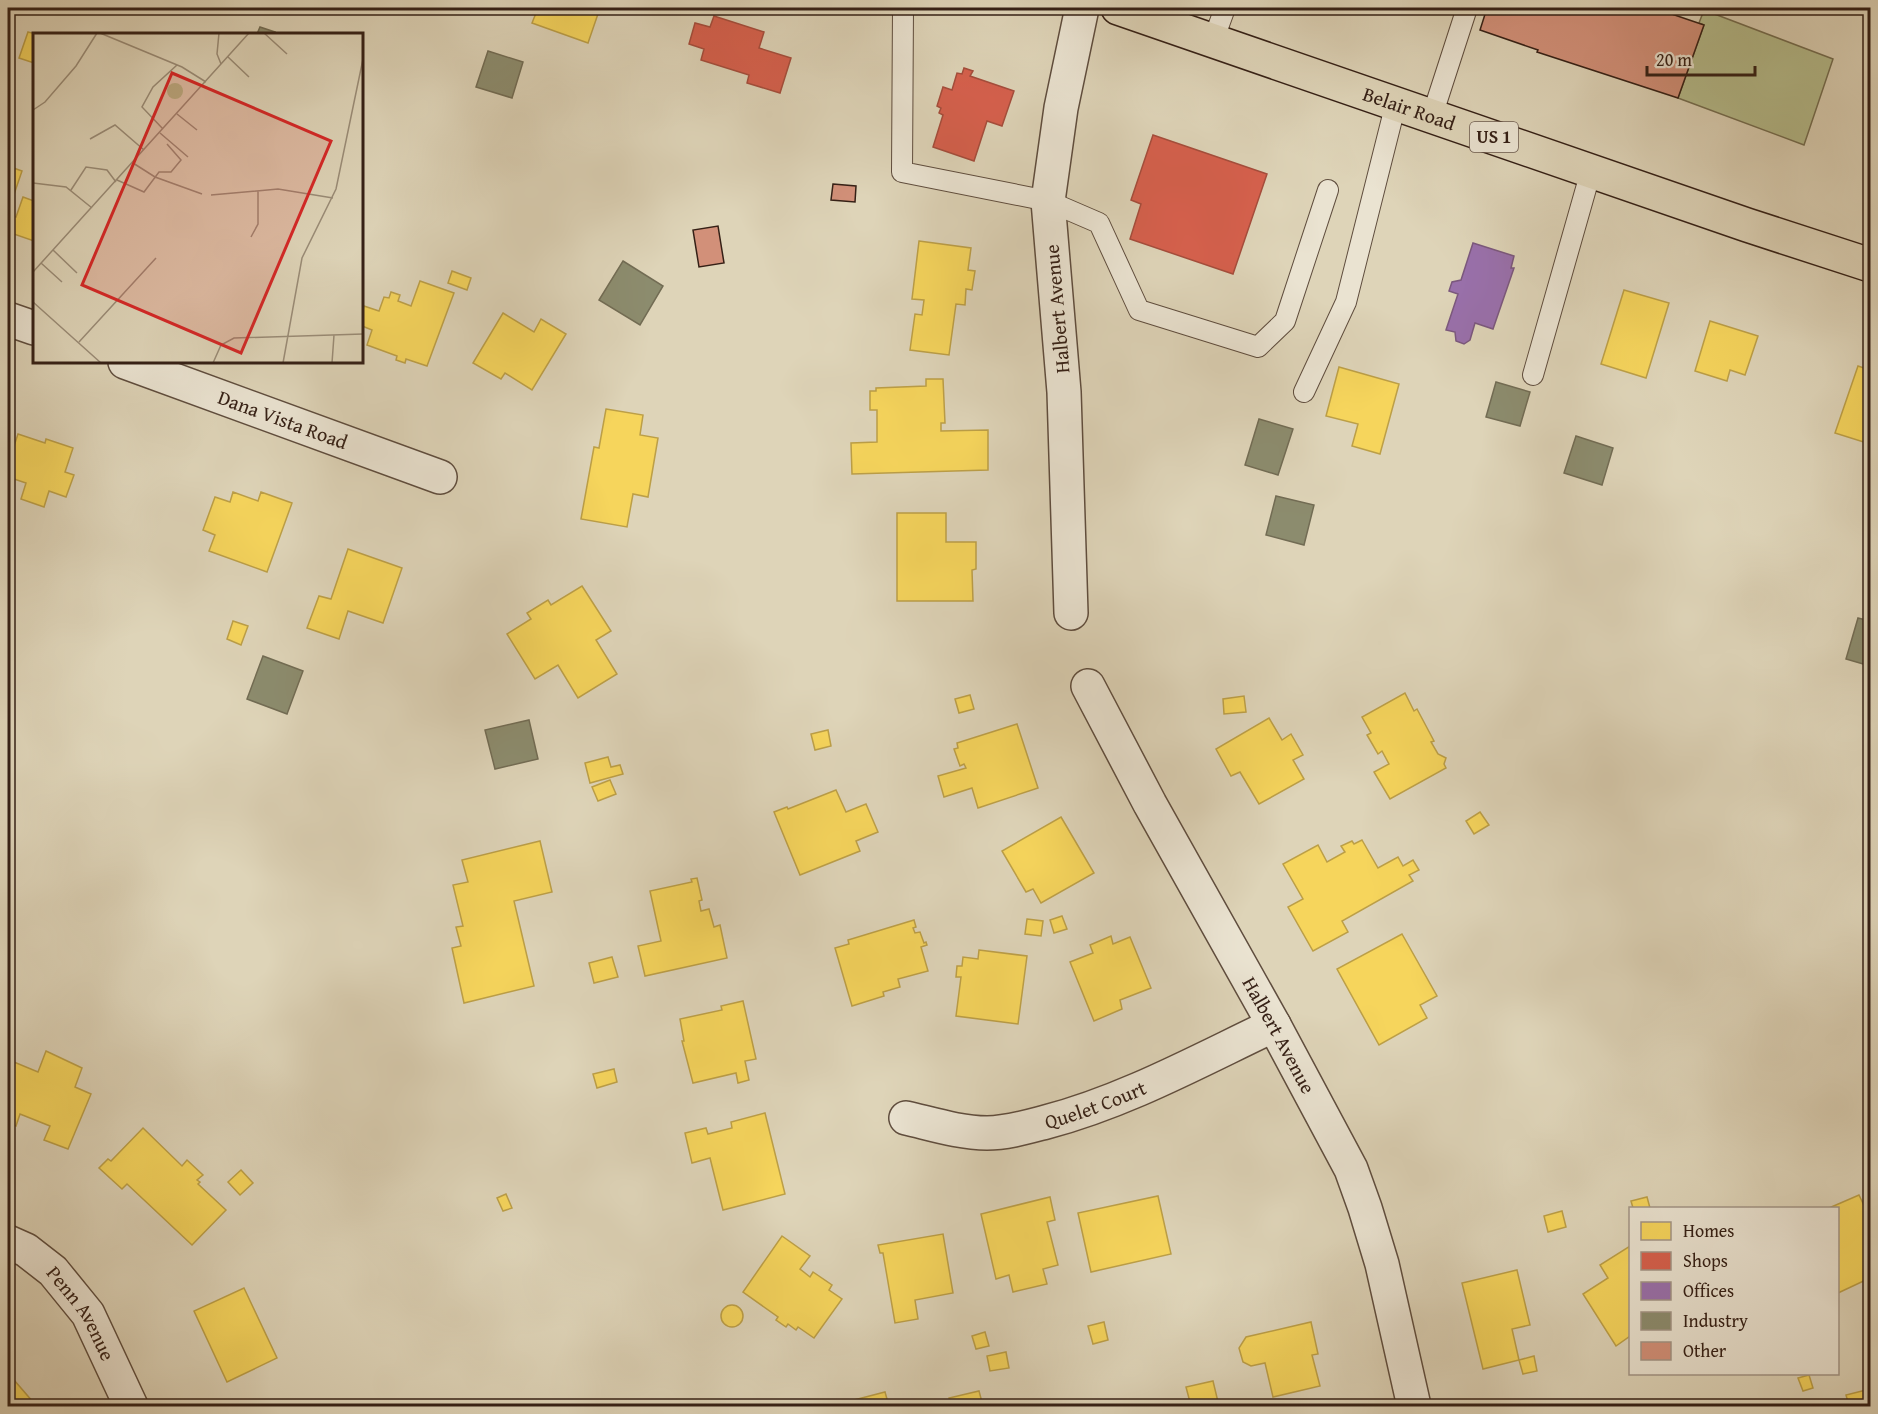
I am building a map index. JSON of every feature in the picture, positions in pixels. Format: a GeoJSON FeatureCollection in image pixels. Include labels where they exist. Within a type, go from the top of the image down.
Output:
{"type":"FeatureCollection","features":[{"type":"Feature","properties":{"kind":"highway","name":"Belair Road"},"geometry":{"type":"LineString","coordinates":[[1118,8],[1870,265]]}},
{"type":"Feature","properties":{"kind":"street","name":"Halbert Avenue"},"geometry":{"type":"LineString","coordinates":[[1071,613],[1064,392],[1048,201],[1061,108],[1082,8]]}},
{"type":"Feature","properties":{"kind":"street"},"geometry":{"type":"LineString","coordinates":[[8,318],[33,328]]}},
{"type":"Feature","properties":{"kind":"street","name":"Dana Vista Road"},"geometry":{"type":"LineString","coordinates":[[128,363],[440,477]]}},
{"type":"Feature","properties":{"kind":"street","name":"Halbert Avenue"},"geometry":{"type":"LineString","coordinates":[[1088,686],[1150,804],[1274,1025],[1351,1169],[1382,1264],[1414,1407]]}},
{"type":"Feature","properties":{"kind":"street","name":"Quelet Court"},"geometry":{"type":"LineString","coordinates":[[906,1118],[952,1129],[988,1133],[1026,1127],[1080,1113],[1118,1098],[1274,1025]]}},
{"type":"Feature","properties":{"kind":"street","name":"Penn Avenue"},"geometry":{"type":"LineString","coordinates":[[8,1242],[26,1250],[52,1271],[88,1314],[131,1407]]}},
{"type":"Feature","properties":{"kind":"lane"},"geometry":{"type":"LineString","coordinates":[[903,8],[902,172],[1048,201],[1099,223],[1139,310],[1258,347],[1284,321],[1328,190]]}},
{"type":"Feature","properties":{"kind":"lane"},"geometry":{"type":"LineString","coordinates":[[1213,41],[1225,8]]}},
{"type":"Feature","properties":{"kind":"lane"},"geometry":{"type":"LineString","coordinates":[[1432,116],[1467,8]]}},
{"type":"Feature","properties":{"kind":"lane"},"geometry":{"type":"LineString","coordinates":[[1304,392],[1346,302],[1395,103]]}},
{"type":"Feature","properties":{"kind":"lane"},"geometry":{"type":"LineString","coordinates":[[1533,375],[1591,171]]}},
{"type":"Feature","properties":{"kind":"green space"},"geometry":{"type":"Polygon","coordinates":[[[1704,10],[1833,59],[1804,145],[1678,98],[1704,25],[1699,23],[1704,10]]]}},
{"type":"Feature","properties":{"kind":"building: Homes"},"geometry":{"type":"Polygon","coordinates":[[[538,8],[600,8],[588,43],[532,23],[538,8]]]}},
{"type":"Feature","properties":{"kind":"building: Homes"},"geometry":{"type":"Polygon","coordinates":[[[28,32],[33,33],[33,63],[19,58],[28,32]]]}},
{"type":"Feature","properties":{"kind":"building: Homes"},"geometry":{"type":"Polygon","coordinates":[[[8,166],[22,171],[8,212],[8,166]]]}},
{"type":"Feature","properties":{"kind":"building: Homes"},"geometry":{"type":"Polygon","coordinates":[[[23,197],[33,201],[33,241],[8,232],[8,214],[16,217],[23,197]]]}},
{"type":"Feature","properties":{"kind":"building: Homes"},"geometry":{"type":"Polygon","coordinates":[[[919,241],[971,248],[968,270],[975,271],[972,290],[966,289],[965,305],[956,304],[949,355],[910,350],[915,314],[922,315],[924,300],[912,299],[919,241]]]}},
{"type":"Feature","properties":{"kind":"building: Homes"},"geometry":{"type":"Polygon","coordinates":[[[452,271],[471,278],[467,290],[448,283],[452,271]]]}},
{"type":"Feature","properties":{"kind":"building: Homes"},"geometry":{"type":"Polygon","coordinates":[[[420,281],[454,293],[427,366],[406,359],[405,363],[396,360],[397,356],[367,345],[372,330],[363,326],[364,306],[379,311],[384,297],[389,298],[391,292],[400,295],[398,301],[411,306],[420,281]]]}},
{"type":"Feature","properties":{"kind":"building: Homes"},"geometry":{"type":"Polygon","coordinates":[[[1624,290],[1669,303],[1646,378],[1601,364],[1624,290]]]}},
{"type":"Feature","properties":{"kind":"building: Homes"},"geometry":{"type":"Polygon","coordinates":[[[503,313],[534,332],[541,319],[566,334],[532,390],[505,373],[501,379],[473,363],[503,313]]]}},
{"type":"Feature","properties":{"kind":"building: Homes"},"geometry":{"type":"Polygon","coordinates":[[[1710,321],[1758,336],[1745,375],[1730,370],[1727,381],[1695,371],[1710,321]]]}},
{"type":"Feature","properties":{"kind":"building: Homes"},"geometry":{"type":"Polygon","coordinates":[[[1858,366],[1870,370],[1870,444],[1835,433],[1858,366]]]}},
{"type":"Feature","properties":{"kind":"building: Homes"},"geometry":{"type":"Polygon","coordinates":[[[1339,367],[1399,384],[1380,454],[1352,446],[1358,424],[1326,416],[1339,367]]]}},
{"type":"Feature","properties":{"kind":"building: Homes"},"geometry":{"type":"Polygon","coordinates":[[[926,379],[943,379],[945,423],[941,423],[941,431],[988,430],[988,470],[852,474],[851,443],[877,442],[877,410],[870,410],[870,391],[876,391],[876,388],[926,386],[926,379]]]}},
{"type":"Feature","properties":{"kind":"building: Homes"},"geometry":{"type":"Polygon","coordinates":[[[606,409],[643,415],[640,435],[658,438],[648,497],[633,494],[627,527],[581,519],[594,447],[599,448],[606,409]]]}},
{"type":"Feature","properties":{"kind":"building: Homes"},"geometry":{"type":"Polygon","coordinates":[[[18,434],[45,443],[46,439],[73,448],[65,472],[74,475],[66,497],[49,491],[44,507],[21,499],[26,483],[8,477],[8,464],[18,434]]]}},
{"type":"Feature","properties":{"kind":"building: Homes"},"geometry":{"type":"Polygon","coordinates":[[[233,492],[258,501],[261,492],[292,503],[267,572],[209,551],[215,535],[203,530],[215,497],[230,502],[233,492]]]}},
{"type":"Feature","properties":{"kind":"building: Homes"},"geometry":{"type":"Polygon","coordinates":[[[897,513],[946,513],[946,542],[976,542],[976,569],[972,570],[973,601],[897,601],[897,513]]]}},
{"type":"Feature","properties":{"kind":"building: Homes"},"geometry":{"type":"Polygon","coordinates":[[[348,549],[402,568],[383,623],[348,611],[339,639],[307,628],[319,596],[331,599],[348,549]]]}},
{"type":"Feature","properties":{"kind":"building: Homes"},"geometry":{"type":"Polygon","coordinates":[[[582,586],[611,631],[596,640],[617,674],[578,698],[558,665],[535,679],[507,634],[531,619],[527,613],[548,600],[551,605],[582,586]]]}},
{"type":"Feature","properties":{"kind":"building: Homes"},"geometry":{"type":"Polygon","coordinates":[[[233,621],[248,626],[241,645],[227,639],[233,621]]]}},
{"type":"Feature","properties":{"kind":"building: Homes"},"geometry":{"type":"Polygon","coordinates":[[[1405,693],[1414,711],[1417,709],[1434,741],[1431,742],[1438,754],[1446,758],[1444,764],[1446,768],[1390,799],[1374,772],[1389,764],[1382,751],[1378,754],[1367,735],[1371,733],[1362,717],[1405,693]]]}},
{"type":"Feature","properties":{"kind":"building: Homes"},"geometry":{"type":"Polygon","coordinates":[[[970,695],[974,709],[959,713],[955,699],[970,695]]]}},
{"type":"Feature","properties":{"kind":"building: Homes"},"geometry":{"type":"Polygon","coordinates":[[[1244,696],[1246,712],[1224,714],[1223,699],[1244,696]]]}},
{"type":"Feature","properties":{"kind":"building: Homes"},"geometry":{"type":"Polygon","coordinates":[[[1269,718],[1282,740],[1291,734],[1303,755],[1293,760],[1304,779],[1259,804],[1240,772],[1231,776],[1216,749],[1269,718]]]}},
{"type":"Feature","properties":{"kind":"building: Homes"},"geometry":{"type":"Polygon","coordinates":[[[1017,724],[1038,788],[978,808],[972,788],[944,797],[938,776],[966,768],[964,764],[960,766],[954,749],[958,748],[957,743],[1017,724]]]}},
{"type":"Feature","properties":{"kind":"building: Homes"},"geometry":{"type":"Polygon","coordinates":[[[828,730],[831,746],[815,750],[811,734],[828,730]]]}},
{"type":"Feature","properties":{"kind":"building: Homes"},"geometry":{"type":"Polygon","coordinates":[[[608,757],[611,767],[620,765],[623,774],[590,783],[585,763],[608,757]]]}},
{"type":"Feature","properties":{"kind":"building: Homes"},"geometry":{"type":"Polygon","coordinates":[[[610,780],[616,794],[598,801],[592,787],[610,780]]]}},
{"type":"Feature","properties":{"kind":"building: Homes"},"geometry":{"type":"Polygon","coordinates":[[[836,790],[846,812],[866,804],[878,832],[856,841],[860,851],[800,875],[774,812],[787,807],[788,809],[836,790]]]}},
{"type":"Feature","properties":{"kind":"building: Homes"},"geometry":{"type":"Polygon","coordinates":[[[1480,812],[1489,825],[1474,834],[1466,821],[1480,812]]]}},
{"type":"Feature","properties":{"kind":"building: Homes"},"geometry":{"type":"Polygon","coordinates":[[[1061,817],[1094,873],[1041,903],[1033,889],[1026,892],[1002,851],[1061,817]]]}},
{"type":"Feature","properties":{"kind":"building: Homes"},"geometry":{"type":"Polygon","coordinates":[[[1362,840],[1378,868],[1398,857],[1403,866],[1413,860],[1419,870],[1409,875],[1413,881],[1342,921],[1348,932],[1313,951],[1288,907],[1303,899],[1283,864],[1318,845],[1327,862],[1345,852],[1341,846],[1362,840]]]}},
{"type":"Feature","properties":{"kind":"building: Homes"},"geometry":{"type":"Polygon","coordinates":[[[540,841],[552,892],[514,901],[534,986],[464,1003],[452,948],[461,946],[456,927],[463,926],[453,885],[468,882],[462,860],[540,841]]]}},
{"type":"Feature","properties":{"kind":"building: Homes"},"geometry":{"type":"Polygon","coordinates":[[[697,878],[702,900],[699,901],[701,911],[709,909],[714,927],[720,925],[727,958],[645,976],[638,946],[661,941],[650,891],[692,882],[691,879],[697,878]]]}},
{"type":"Feature","properties":{"kind":"building: Homes"},"geometry":{"type":"Polygon","coordinates":[[[1062,916],[1067,929],[1054,933],[1050,920],[1062,916]]]}},
{"type":"Feature","properties":{"kind":"building: Homes"},"geometry":{"type":"Polygon","coordinates":[[[1027,919],[1043,921],[1041,936],[1025,934],[1027,919]]]}},
{"type":"Feature","properties":{"kind":"building: Homes"},"geometry":{"type":"Polygon","coordinates":[[[914,920],[915,933],[920,932],[927,945],[921,947],[928,971],[898,979],[900,987],[883,992],[884,996],[852,1006],[835,948],[849,944],[848,940],[914,920]]]}},
{"type":"Feature","properties":{"kind":"building: Homes"},"geometry":{"type":"Polygon","coordinates":[[[1402,934],[1437,996],[1420,1005],[1427,1018],[1379,1045],[1337,969],[1402,934]]]}},
{"type":"Feature","properties":{"kind":"building: Homes"},"geometry":{"type":"Polygon","coordinates":[[[1111,936],[1113,944],[1130,937],[1151,988],[1120,1000],[1122,1009],[1094,1021],[1070,962],[1093,953],[1090,945],[1111,936]]]}},
{"type":"Feature","properties":{"kind":"building: Homes"},"geometry":{"type":"Polygon","coordinates":[[[979,950],[1027,956],[1018,1024],[956,1016],[961,977],[956,977],[957,966],[962,966],[963,957],[978,959],[979,950]]]}},
{"type":"Feature","properties":{"kind":"building: Homes"},"geometry":{"type":"Polygon","coordinates":[[[612,957],[618,977],[594,983],[589,963],[612,957]]]}},
{"type":"Feature","properties":{"kind":"building: Homes"},"geometry":{"type":"Polygon","coordinates":[[[743,1001],[756,1059],[745,1061],[749,1080],[738,1083],[736,1073],[693,1083],[682,1041],[684,1041],[680,1019],[722,1010],[721,1006],[743,1001]]]}},
{"type":"Feature","properties":{"kind":"building: Homes"},"geometry":{"type":"Polygon","coordinates":[[[46,1051],[82,1068],[75,1087],[91,1094],[68,1149],[44,1140],[50,1126],[20,1114],[16,1126],[8,1123],[8,1078],[14,1062],[38,1072],[46,1051]]]}},
{"type":"Feature","properties":{"kind":"building: Homes"},"geometry":{"type":"Polygon","coordinates":[[[614,1069],[617,1082],[597,1088],[593,1074],[614,1069]]]}},
{"type":"Feature","properties":{"kind":"building: Homes"},"geometry":{"type":"Polygon","coordinates":[[[765,1113],[785,1194],[723,1210],[710,1158],[692,1163],[685,1133],[706,1128],[708,1134],[732,1128],[731,1122],[765,1113]]]}},
{"type":"Feature","properties":{"kind":"building: Homes"},"geometry":{"type":"Polygon","coordinates":[[[143,1128],[182,1166],[187,1160],[203,1175],[197,1180],[200,1182],[198,1184],[226,1210],[192,1245],[127,1184],[122,1189],[99,1168],[108,1159],[111,1161],[143,1128]]]}},
{"type":"Feature","properties":{"kind":"building: Homes"},"geometry":{"type":"Polygon","coordinates":[[[241,1170],[253,1183],[240,1195],[228,1182],[241,1170]]]}},
{"type":"Feature","properties":{"kind":"building: Homes"},"geometry":{"type":"Polygon","coordinates":[[[506,1194],[512,1208],[503,1211],[497,1198],[506,1194]]]}},
{"type":"Feature","properties":{"kind":"building: Homes"},"geometry":{"type":"Polygon","coordinates":[[[1859,1195],[1870,1218],[1870,1278],[1839,1293],[1839,1207],[1831,1207],[1859,1195]]]}},
{"type":"Feature","properties":{"kind":"building: Homes"},"geometry":{"type":"Polygon","coordinates":[[[1158,1196],[1171,1254],[1091,1272],[1078,1213],[1158,1196]]]}},
{"type":"Feature","properties":{"kind":"building: Homes"},"geometry":{"type":"Polygon","coordinates":[[[1050,1197],[1055,1220],[1047,1222],[1058,1265],[1043,1269],[1047,1284],[1013,1292],[1009,1275],[996,1279],[981,1214],[1050,1197]]]}},
{"type":"Feature","properties":{"kind":"building: Homes"},"geometry":{"type":"Polygon","coordinates":[[[1647,1197],[1650,1207],[1633,1207],[1631,1201],[1647,1197]]]}},
{"type":"Feature","properties":{"kind":"building: Homes"},"geometry":{"type":"Polygon","coordinates":[[[1562,1211],[1566,1227],[1548,1232],[1544,1216],[1562,1211]]]}},
{"type":"Feature","properties":{"kind":"building: Homes"},"geometry":{"type":"Polygon","coordinates":[[[943,1234],[953,1293],[915,1300],[918,1319],[895,1323],[883,1253],[880,1253],[878,1245],[943,1234]]]}},
{"type":"Feature","properties":{"kind":"building: Homes"},"geometry":{"type":"Polygon","coordinates":[[[782,1236],[810,1256],[800,1269],[810,1277],[813,1272],[832,1285],[829,1290],[842,1299],[814,1338],[798,1327],[796,1330],[788,1324],[786,1327],[776,1320],[778,1317],[743,1292],[782,1236]]]}},
{"type":"Feature","properties":{"kind":"building: Homes"},"geometry":{"type":"Polygon","coordinates":[[[1629,1247],[1629,1337],[1616,1346],[1583,1294],[1608,1278],[1600,1265],[1629,1247]]]}},
{"type":"Feature","properties":{"kind":"building: Homes"},"geometry":{"type":"Polygon","coordinates":[[[1517,1270],[1530,1325],[1512,1329],[1519,1360],[1483,1369],[1462,1283],[1517,1270]]]}},
{"type":"Feature","properties":{"kind":"building: Homes"},"geometry":{"type":"Polygon","coordinates":[[[244,1288],[277,1358],[227,1382],[194,1311],[244,1288]]]}},
{"type":"Feature","properties":{"kind":"building: Homes"},"geometry":{"type":"Polygon","coordinates":[[[728,1305],[736,1305],[743,1312],[743,1320],[736,1327],[728,1327],[721,1320],[721,1312],[728,1305]]]}},
{"type":"Feature","properties":{"kind":"building: Homes"},"geometry":{"type":"Polygon","coordinates":[[[1104,1322],[1108,1340],[1093,1344],[1088,1326],[1104,1322]]]}},
{"type":"Feature","properties":{"kind":"building: Homes"},"geometry":{"type":"Polygon","coordinates":[[[1311,1322],[1318,1354],[1312,1355],[1320,1386],[1273,1397],[1265,1363],[1251,1366],[1243,1362],[1239,1348],[1246,1337],[1311,1322]]]}},
{"type":"Feature","properties":{"kind":"building: Homes"},"geometry":{"type":"Polygon","coordinates":[[[985,1332],[989,1346],[976,1349],[972,1336],[985,1332]]]}},
{"type":"Feature","properties":{"kind":"building: Homes"},"geometry":{"type":"Polygon","coordinates":[[[1006,1352],[1009,1368],[990,1371],[987,1356],[1006,1352]]]}},
{"type":"Feature","properties":{"kind":"building: Homes"},"geometry":{"type":"Polygon","coordinates":[[[1534,1356],[1537,1371],[1523,1374],[1519,1360],[1534,1356]]]}},
{"type":"Feature","properties":{"kind":"building: Homes"},"geometry":{"type":"Polygon","coordinates":[[[8,1373],[33,1402],[28,1406],[8,1406],[8,1373]]]}},
{"type":"Feature","properties":{"kind":"building: Homes"},"geometry":{"type":"Polygon","coordinates":[[[1809,1375],[1813,1388],[1803,1391],[1798,1378],[1809,1375]]]}},
{"type":"Feature","properties":{"kind":"building: Homes"},"geometry":{"type":"Polygon","coordinates":[[[1213,1381],[1219,1406],[1191,1406],[1186,1387],[1213,1381]]]}},
{"type":"Feature","properties":{"kind":"building: Homes"},"geometry":{"type":"Polygon","coordinates":[[[1870,1389],[1870,1406],[1849,1406],[1846,1395],[1870,1389]]]}},
{"type":"Feature","properties":{"kind":"building: Homes"},"geometry":{"type":"Polygon","coordinates":[[[979,1391],[983,1406],[951,1406],[949,1398],[979,1391]]]}},
{"type":"Feature","properties":{"kind":"building: Homes"},"geometry":{"type":"Polygon","coordinates":[[[885,1392],[889,1406],[851,1406],[850,1401],[885,1392]]]}},
{"type":"Feature","properties":{"kind":"building: Homes"},"geometry":{"type":"Polygon","coordinates":[[[1811,1400],[1812,1406],[1778,1406],[1811,1400]]]}},
{"type":"Feature","properties":{"kind":"building: Shops"},"geometry":{"type":"Polygon","coordinates":[[[714,16],[764,32],[759,48],[791,58],[780,93],[747,83],[749,75],[701,60],[704,49],[689,44],[695,23],[710,27],[714,16]]]}},
{"type":"Feature","properties":{"kind":"building: Shops"},"geometry":{"type":"Polygon","coordinates":[[[964,68],[973,71],[970,76],[1014,91],[1002,126],[987,121],[974,161],[933,147],[943,115],[939,113],[941,108],[937,106],[943,87],[952,90],[957,73],[962,74],[964,68]]]}},
{"type":"Feature","properties":{"kind":"building: Shops"},"geometry":{"type":"Polygon","coordinates":[[[1153,135],[1267,174],[1233,274],[1130,239],[1141,204],[1131,200],[1153,135]]]}},
{"type":"Feature","properties":{"kind":"building: Offices"},"geometry":{"type":"Polygon","coordinates":[[[1473,243],[1514,256],[1511,268],[1514,268],[1493,329],[1475,323],[1470,340],[1464,344],[1456,341],[1455,332],[1446,330],[1458,294],[1449,291],[1452,282],[1461,280],[1473,243]]]}},
{"type":"Feature","properties":{"kind":"building: Industry"},"geometry":{"type":"Polygon","coordinates":[[[260,27],[275,32],[274,33],[257,33],[260,27]]]}},
{"type":"Feature","properties":{"kind":"building: Industry"},"geometry":{"type":"Polygon","coordinates":[[[488,51],[523,62],[512,98],[476,87],[488,51]]]}},
{"type":"Feature","properties":{"kind":"building: Industry"},"geometry":{"type":"Polygon","coordinates":[[[623,261],[663,286],[640,325],[599,300],[623,261]]]}},
{"type":"Feature","properties":{"kind":"building: Industry"},"geometry":{"type":"Polygon","coordinates":[[[1496,382],[1530,392],[1520,426],[1486,417],[1496,382]]]}},
{"type":"Feature","properties":{"kind":"building: Industry"},"geometry":{"type":"Polygon","coordinates":[[[1259,419],[1293,429],[1278,475],[1245,465],[1259,419]]]}},
{"type":"Feature","properties":{"kind":"building: Industry"},"geometry":{"type":"Polygon","coordinates":[[[1576,436],[1613,448],[1602,485],[1564,473],[1576,436]]]}},
{"type":"Feature","properties":{"kind":"building: Industry"},"geometry":{"type":"Polygon","coordinates":[[[1276,496],[1314,505],[1304,545],[1266,535],[1276,496]]]}},
{"type":"Feature","properties":{"kind":"building: Industry"},"geometry":{"type":"Polygon","coordinates":[[[1858,618],[1870,621],[1870,666],[1846,659],[1858,618]]]}},
{"type":"Feature","properties":{"kind":"building: Industry"},"geometry":{"type":"Polygon","coordinates":[[[263,656],[303,671],[287,714],[247,699],[263,656]]]}},
{"type":"Feature","properties":{"kind":"building: Industry"},"geometry":{"type":"Polygon","coordinates":[[[529,720],[538,759],[495,769],[485,730],[529,720]]]}},
{"type":"Feature","properties":{"kind":"building: Other"},"geometry":{"type":"Polygon","coordinates":[[[1487,8],[1654,8],[1704,25],[1678,98],[1537,52],[1538,50],[1480,30],[1487,8]]]}},
{"type":"Feature","properties":{"kind":"building: Other"},"geometry":{"type":"Polygon","coordinates":[[[833,184],[856,186],[855,202],[831,200],[833,184]]]}},
{"type":"Feature","properties":{"kind":"building: Other"},"geometry":{"type":"Polygon","coordinates":[[[718,226],[724,263],[699,267],[693,230],[718,226]]]}}]}
